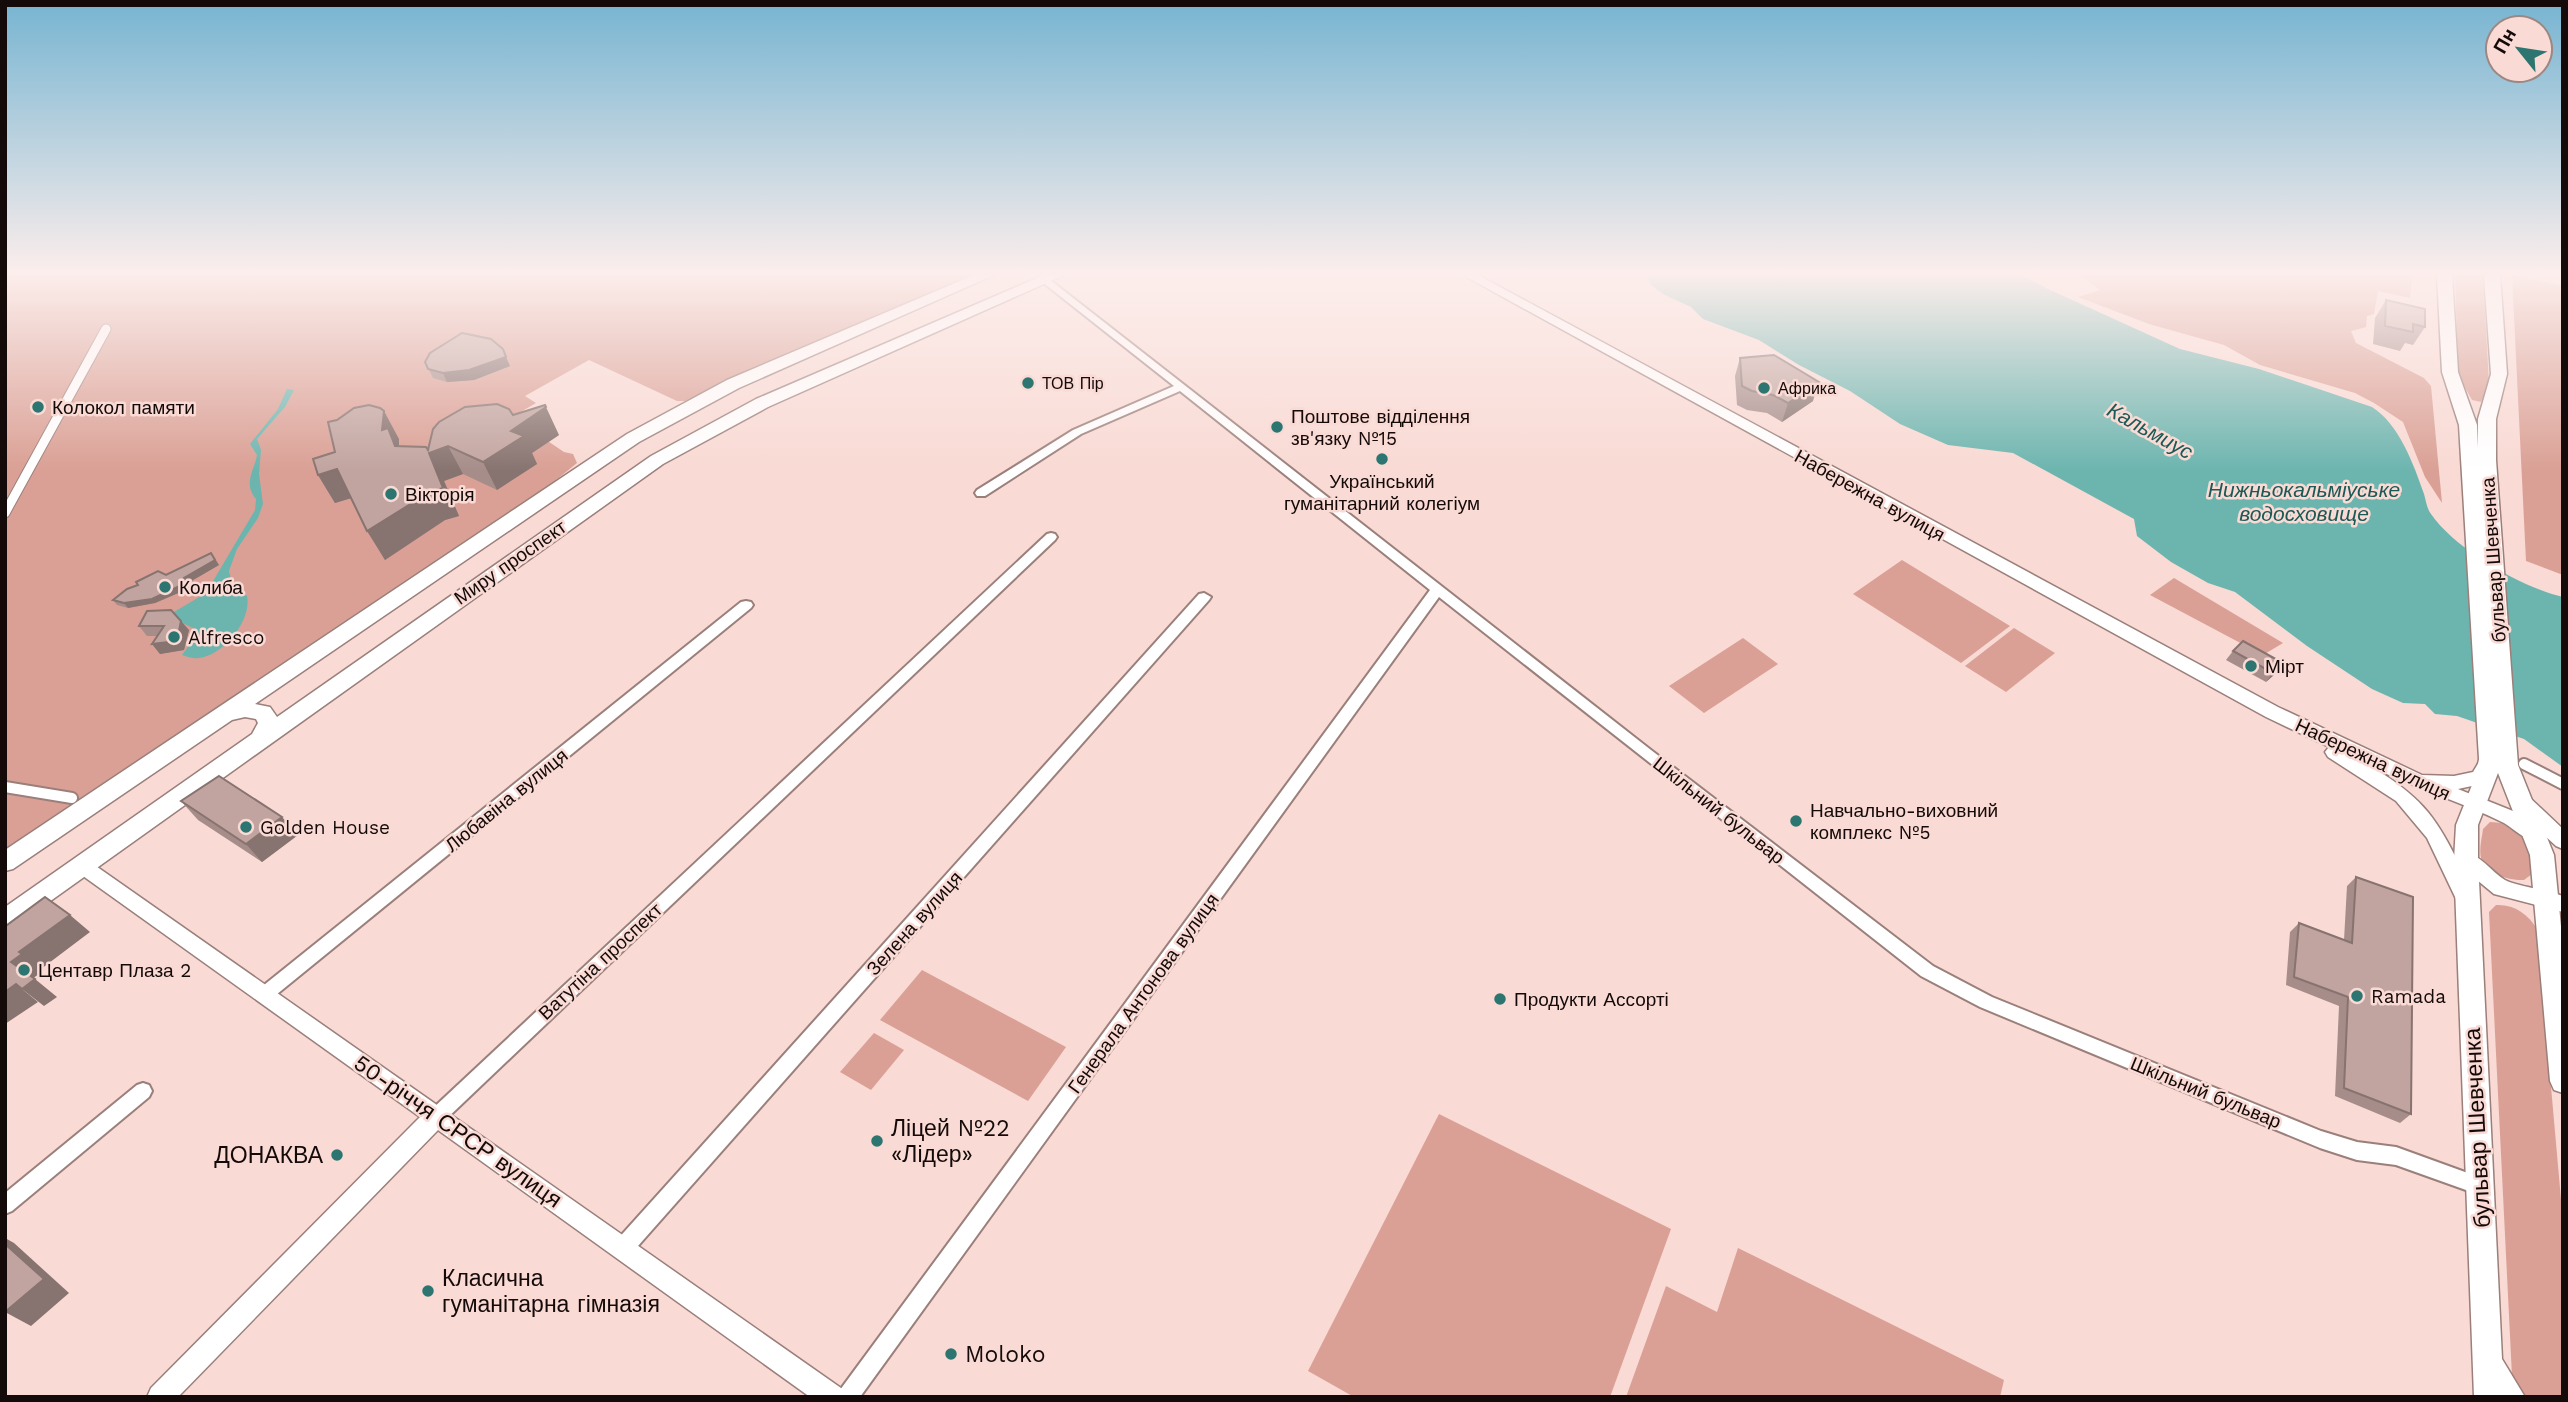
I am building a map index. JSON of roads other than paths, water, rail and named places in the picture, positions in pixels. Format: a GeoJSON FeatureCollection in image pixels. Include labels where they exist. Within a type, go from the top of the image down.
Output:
{"type":"FeatureCollection","features":[{"type":"Feature","properties":{"kind":"main road","name":"Миру проспект"},"geometry":{"type":"LineString","coordinates":[[5,862],[633,438],[733,384],[834,340]]}},
{"type":"Feature","properties":{"kind":"main road","name":"Миру проспект"},"geometry":{"type":"LineString","coordinates":[[5,920],[657,460],[762,404],[907,340]]}},
{"type":"Feature","properties":{"kind":"main road","name":"бульвар Шевченка"},"geometry":{"type":"LineString","coordinates":[[2448,340],[2450,372],[2468,425],[2482,503],[2507,763],[2518,799],[2538,840],[2554,901],[2563,1081]]}},
{"type":"Feature","properties":{"kind":"main road","name":"бульвар Шевченка"},"geometry":{"type":"LineString","coordinates":[[2482,503],[2486,427],[2499,374],[2497,340]]}},
{"type":"Feature","properties":{"kind":"main road"},"geometry":{"type":"LineString","coordinates":[[733,384],[732,398],[762,404]]}},
{"type":"Feature","properties":{"kind":"main road"},"geometry":{"type":"LineString","coordinates":[[225,713],[245,709],[263,713],[269,723],[260,740]]}},
{"type":"Feature","properties":{"kind":"main road","name":"бульвар Шевченка"},"geometry":{"type":"LineString","coordinates":[[2489,1397],[2466,860],[2467,825],[2487,775],[2507,763]]}},
{"type":"Feature","properties":{"kind":"main road"},"geometry":{"type":"LineString","coordinates":[[2487,1364],[2510,1397]]}},
{"type":"Feature","properties":{"kind":"street"},"geometry":{"type":"LineString","coordinates":[[5,513],[100,340]]}},
{"type":"Feature","properties":{"kind":"street","name":"Шкільний бульвар"},"geometry":{"type":"LineString","coordinates":[[1126,340],[1181,387],[1887,941],[1953,986],[2319,1139],[2357,1151],[2407,1159],[2480,1186]]}},
{"type":"Feature","properties":{"kind":"street","name":"Набережна вулиця"},"geometry":{"type":"LineString","coordinates":[[1589,340],[2407,787],[2474,806]]}},
{"type":"Feature","properties":{"kind":"street"},"geometry":{"type":"LineString","coordinates":[[981,492],[1077,432],[1181,387]]}},
{"type":"Feature","properties":{"kind":"street","name":"Ватутіна проспект"},"geometry":{"type":"LineString","coordinates":[[160,1397],[436,1116],[1051,537]]}},
{"type":"Feature","properties":{"kind":"street","name":"Генерала Антонова вулиця"},"geometry":{"type":"LineString","coordinates":[[847,1397],[1438,589]]}},
{"type":"Feature","properties":{"kind":"street","name":"Зелена вулиця"},"geometry":{"type":"LineString","coordinates":[[623,1248],[1204,597]]}},
{"type":"Feature","properties":{"kind":"street","name":"Любавіна вулиця"},"geometry":{"type":"LineString","coordinates":[[265,995],[746,605]]}},
{"type":"Feature","properties":{"kind":"street"},"geometry":{"type":"LineString","coordinates":[[2467,901],[2407,787],[2468,781],[2507,763],[2563,784]]}},
{"type":"Feature","properties":{"kind":"street"},"geometry":{"type":"LineString","coordinates":[[5,787],[72,798]]}},
{"type":"Feature","properties":{"kind":"street"},"geometry":{"type":"LineString","coordinates":[[2518,799],[2563,841]]}},
{"type":"Feature","properties":{"kind":"street"},"geometry":{"type":"LineString","coordinates":[[2474,806],[2524,824],[2538,840]]}},
{"type":"Feature","properties":{"kind":"street"},"geometry":{"type":"LineString","coordinates":[[2466,860],[2501,888],[2554,901]]}},
{"type":"Feature","properties":{"kind":"street","name":"50-річчя СРСР вулиця"},"geometry":{"type":"LineString","coordinates":[[83,865],[832,1397]]}},
{"type":"Feature","properties":{"kind":"street"},"geometry":{"type":"LineString","coordinates":[[5,1205],[143,1091]]}},
{"type":"Feature","properties":{"kind":"water","name":"Нижньокальміуське водосховище"},"geometry":{"type":"Polygon","coordinates":[[[1760,340],[2161,340],[2180,349],[2259,369],[2372,407],[2382,414],[2398,434],[2415,471],[2428,510],[2456,541],[2509,576],[2563,597],[2563,767],[2524,739],[2457,716],[2435,714],[2425,704],[2403,703],[2372,689],[2307,646],[2235,592],[2208,583],[2171,562],[2137,536],[2134,519],[2013,453],[1948,445],[1900,424],[1850,391],[1799,365],[1760,340]]]}},
{"type":"Feature","properties":{"kind":"water"},"geometry":{"type":"Polygon","coordinates":[[[287,389],[294,390],[285,407],[257,439],[261,450],[259,474],[263,504],[258,518],[237,549],[229,571],[233,589],[247,596],[245,615],[234,635],[218,650],[199,658],[182,655],[194,638],[193,628],[167,616],[206,593],[255,510],[256,499],[250,488],[250,477],[257,455],[250,444],[278,409],[287,389]]]}},
{"type":"Feature","properties":{"kind":"place","name":"ТОВ Пір"},"geometry":{"type":"Point","coordinates":[1028,383]}},
{"type":"Feature","properties":{"kind":"place","name":"Африка"},"geometry":{"type":"Point","coordinates":[1764,388]}},
{"type":"Feature","properties":{"kind":"place","name":"Колокол памяти"},"geometry":{"type":"Point","coordinates":[38,407]}},
{"type":"Feature","properties":{"kind":"place","name":"Поштове відділення зв'язку №15"},"geometry":{"type":"Point","coordinates":[1277,427]}},
{"type":"Feature","properties":{"kind":"place","name":"Український гуманітарний колегіум"},"geometry":{"type":"Point","coordinates":[1382,459]}},
{"type":"Feature","properties":{"kind":"place","name":"Вікторія"},"geometry":{"type":"Point","coordinates":[391,494]}},
{"type":"Feature","properties":{"kind":"place","name":"Колиба"},"geometry":{"type":"Point","coordinates":[165,587]}},
{"type":"Feature","properties":{"kind":"place","name":"Alfresco"},"geometry":{"type":"Point","coordinates":[174,637]}},
{"type":"Feature","properties":{"kind":"place","name":"Мірт"},"geometry":{"type":"Point","coordinates":[2251,666]}},
{"type":"Feature","properties":{"kind":"place","name":"Навчально-виховний комплекс №5"},"geometry":{"type":"Point","coordinates":[1796,821]}},
{"type":"Feature","properties":{"kind":"place","name":"Golden House"},"geometry":{"type":"Point","coordinates":[246,827]}},
{"type":"Feature","properties":{"kind":"place","name":"Центавр Плаза 2"},"geometry":{"type":"Point","coordinates":[24,970]}},
{"type":"Feature","properties":{"kind":"place","name":"Ramada"},"geometry":{"type":"Point","coordinates":[2357,996]}},
{"type":"Feature","properties":{"kind":"place","name":"Продукти Ассорті"},"geometry":{"type":"Point","coordinates":[1500,999]}},
{"type":"Feature","properties":{"kind":"place","name":"Ліцей №22 «Лідер»"},"geometry":{"type":"Point","coordinates":[877,1141]}},
{"type":"Feature","properties":{"kind":"place","name":"ДОНАКВА"},"geometry":{"type":"Point","coordinates":[337,1155]}},
{"type":"Feature","properties":{"kind":"place","name":"Класична гуманітарна гімназія"},"geometry":{"type":"Point","coordinates":[428,1291]}},
{"type":"Feature","properties":{"kind":"place","name":"Moloko"},"geometry":{"type":"Point","coordinates":[951,1354]}},
{"type":"Feature","properties":{"kind":"water label","name":"Кальмиус"},"geometry":{"type":"Point","coordinates":[2150,431]}}]}
